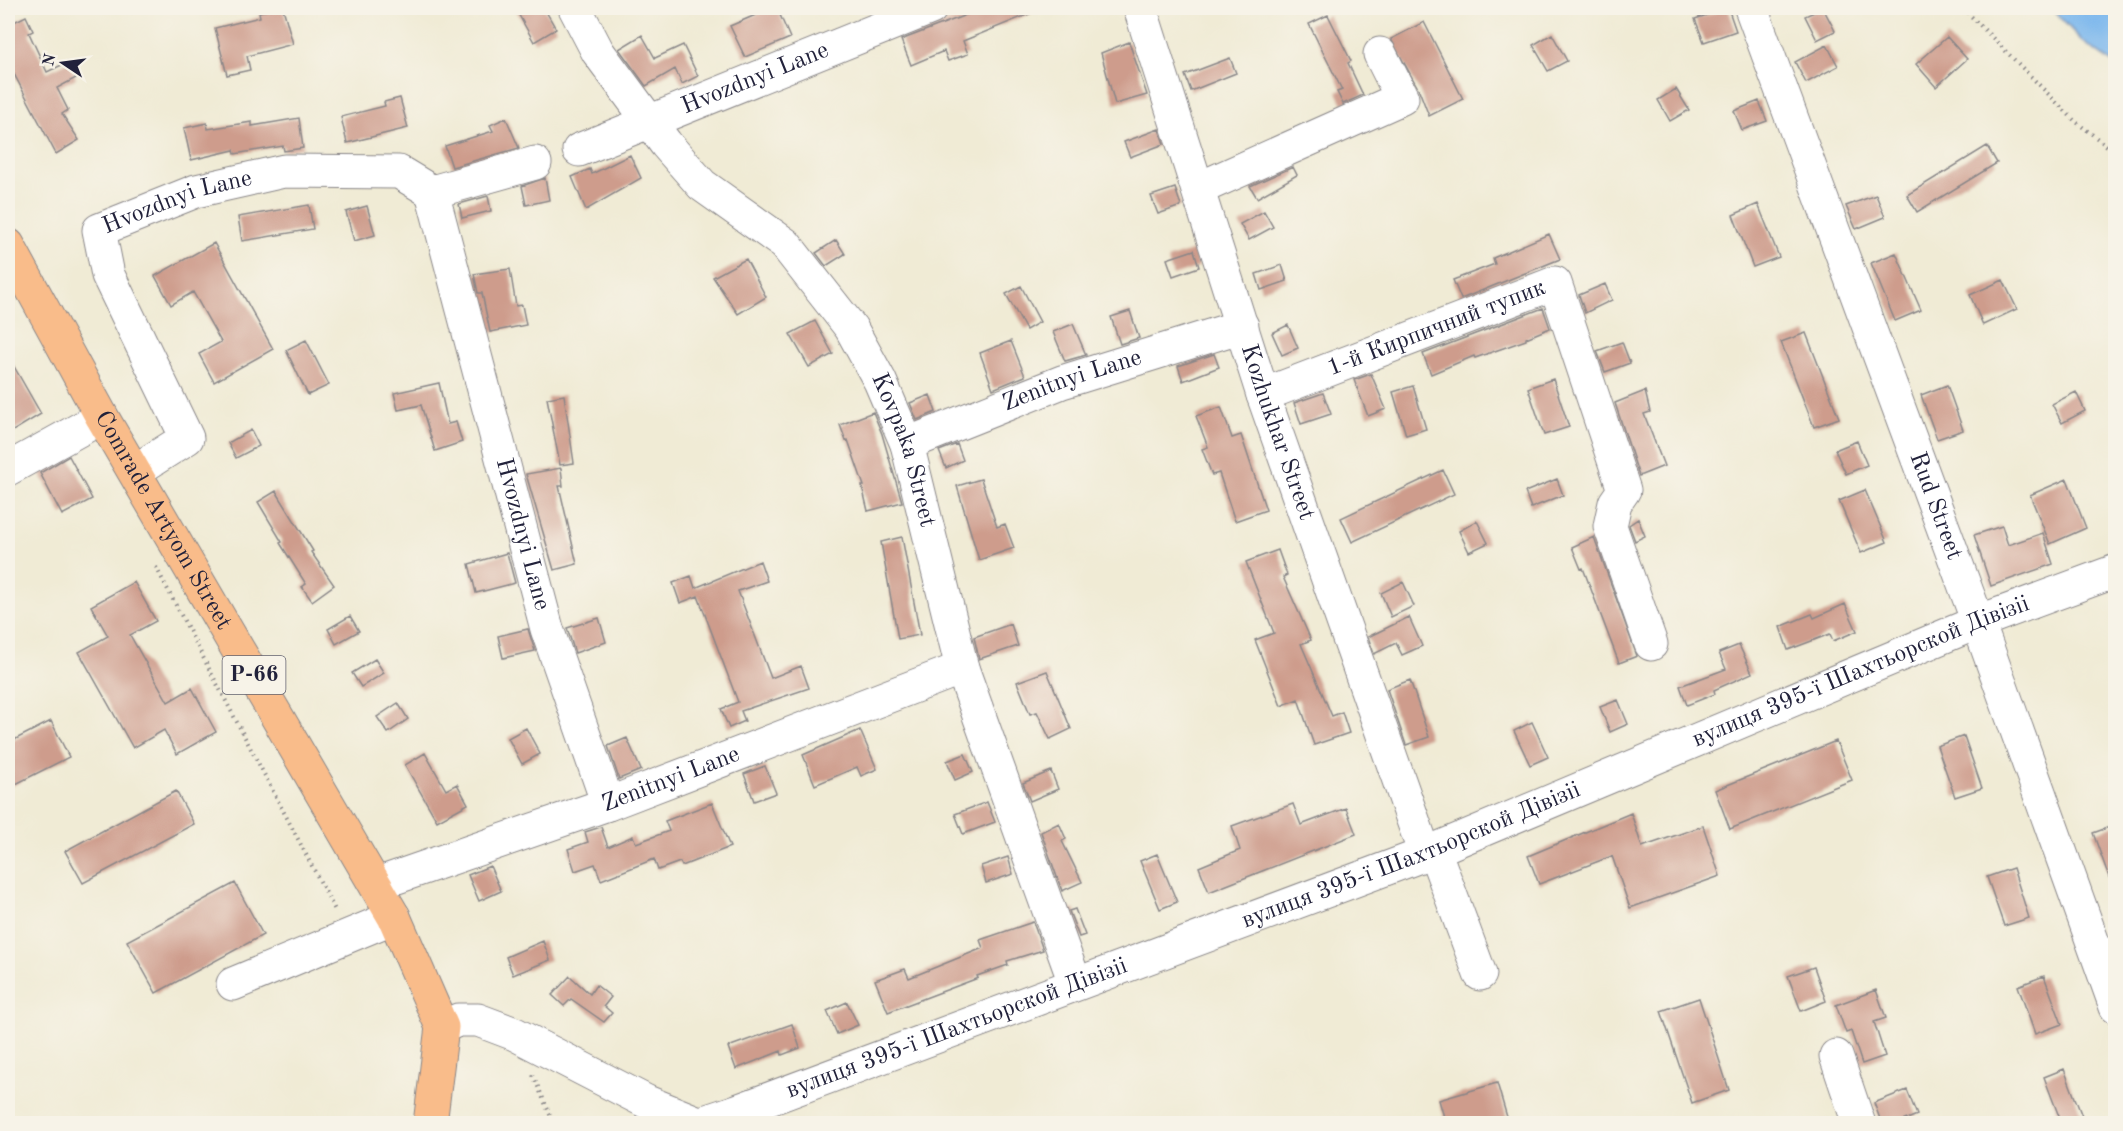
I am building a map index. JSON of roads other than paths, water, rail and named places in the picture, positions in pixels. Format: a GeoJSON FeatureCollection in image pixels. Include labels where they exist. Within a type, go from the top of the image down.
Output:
{"type":"FeatureCollection","features":[{"type":"Feature","properties":{"kind":"main road","name":"Comrade Artyom Street"},"geometry":{"type":"LineString","coordinates":[[8,245],[102,417],[377,884],[394,917],[442,1027]]}},
{"type":"Feature","properties":{"kind":"main road"},"geometry":{"type":"LineString","coordinates":[[430,1124],[442,1027]]}},
{"type":"Feature","properties":{"kind":"street","name":"Kovpaka Street"},"geometry":{"type":"LineString","coordinates":[[575,8],[598,52],[648,120],[702,185],[785,244],[851,328],[880,381],[907,444],[962,668],[1075,983]]}},
{"type":"Feature","properties":{"kind":"street","name":"Hvozdnyi Lane"},"geometry":{"type":"LineString","coordinates":[[579,150],[648,120],[932,8]]}},
{"type":"Feature","properties":{"kind":"street","name":"Kozhukhar Street"},"geometry":{"type":"LineString","coordinates":[[1140,8],[1263,395],[1429,852],[1480,974]]}},
{"type":"Feature","properties":{"kind":"street","name":"Rud Street"},"geometry":{"type":"LineString","coordinates":[[1751,8],[2114,997]]}},
{"type":"Feature","properties":{"kind":"street"},"geometry":{"type":"LineString","coordinates":[[1198,189],[1402,98],[1380,54]]}},
{"type":"Feature","properties":{"kind":"street"},"geometry":{"type":"LineString","coordinates":[[432,192],[535,163]]}},
{"type":"Feature","properties":{"kind":"street","name":"Hvozdnyi Lane"},"geometry":{"type":"LineString","coordinates":[[135,471],[187,438],[108,275],[99,230],[196,191],[284,171],[399,172],[432,192],[547,629],[608,804]]}},
{"type":"Feature","properties":{"kind":"street","name":"1-й Кирпичний тупик"},"geometry":{"type":"LineString","coordinates":[[1263,395],[1555,283],[1624,490],[1615,503],[1610,526],[1651,644]]}},
{"type":"Feature","properties":{"kind":"street","name":"Zenitnyi Lane"},"geometry":{"type":"LineString","coordinates":[[907,444],[1062,382],[1242,326]]}},
{"type":"Feature","properties":{"kind":"street"},"geometry":{"type":"LineString","coordinates":[[8,469],[102,417]]}},
{"type":"Feature","properties":{"kind":"street","name":"вулиця 395-ї Шахтьорской Дівізіі"},"geometry":{"type":"LineString","coordinates":[[442,1027],[458,1020],[478,1020],[515,1034],[647,1102],[700,1123],[1429,852],[1978,622],[2115,571]]}},
{"type":"Feature","properties":{"kind":"street","name":"Zenitnyi Lane"},"geometry":{"type":"LineString","coordinates":[[377,884],[608,804],[962,668]]}},
{"type":"Feature","properties":{"kind":"street"},"geometry":{"type":"LineString","coordinates":[[233,984],[394,917]]}},
{"type":"Feature","properties":{"kind":"street"},"geometry":{"type":"LineString","coordinates":[[1836,1056],[1859,1124]]}},
{"type":"Feature","properties":{"kind":"water"},"geometry":{"type":"Polygon","coordinates":[[[2051,8],[2107,8],[2115,15],[2115,65],[2082,41],[2051,8]]]}}]}
